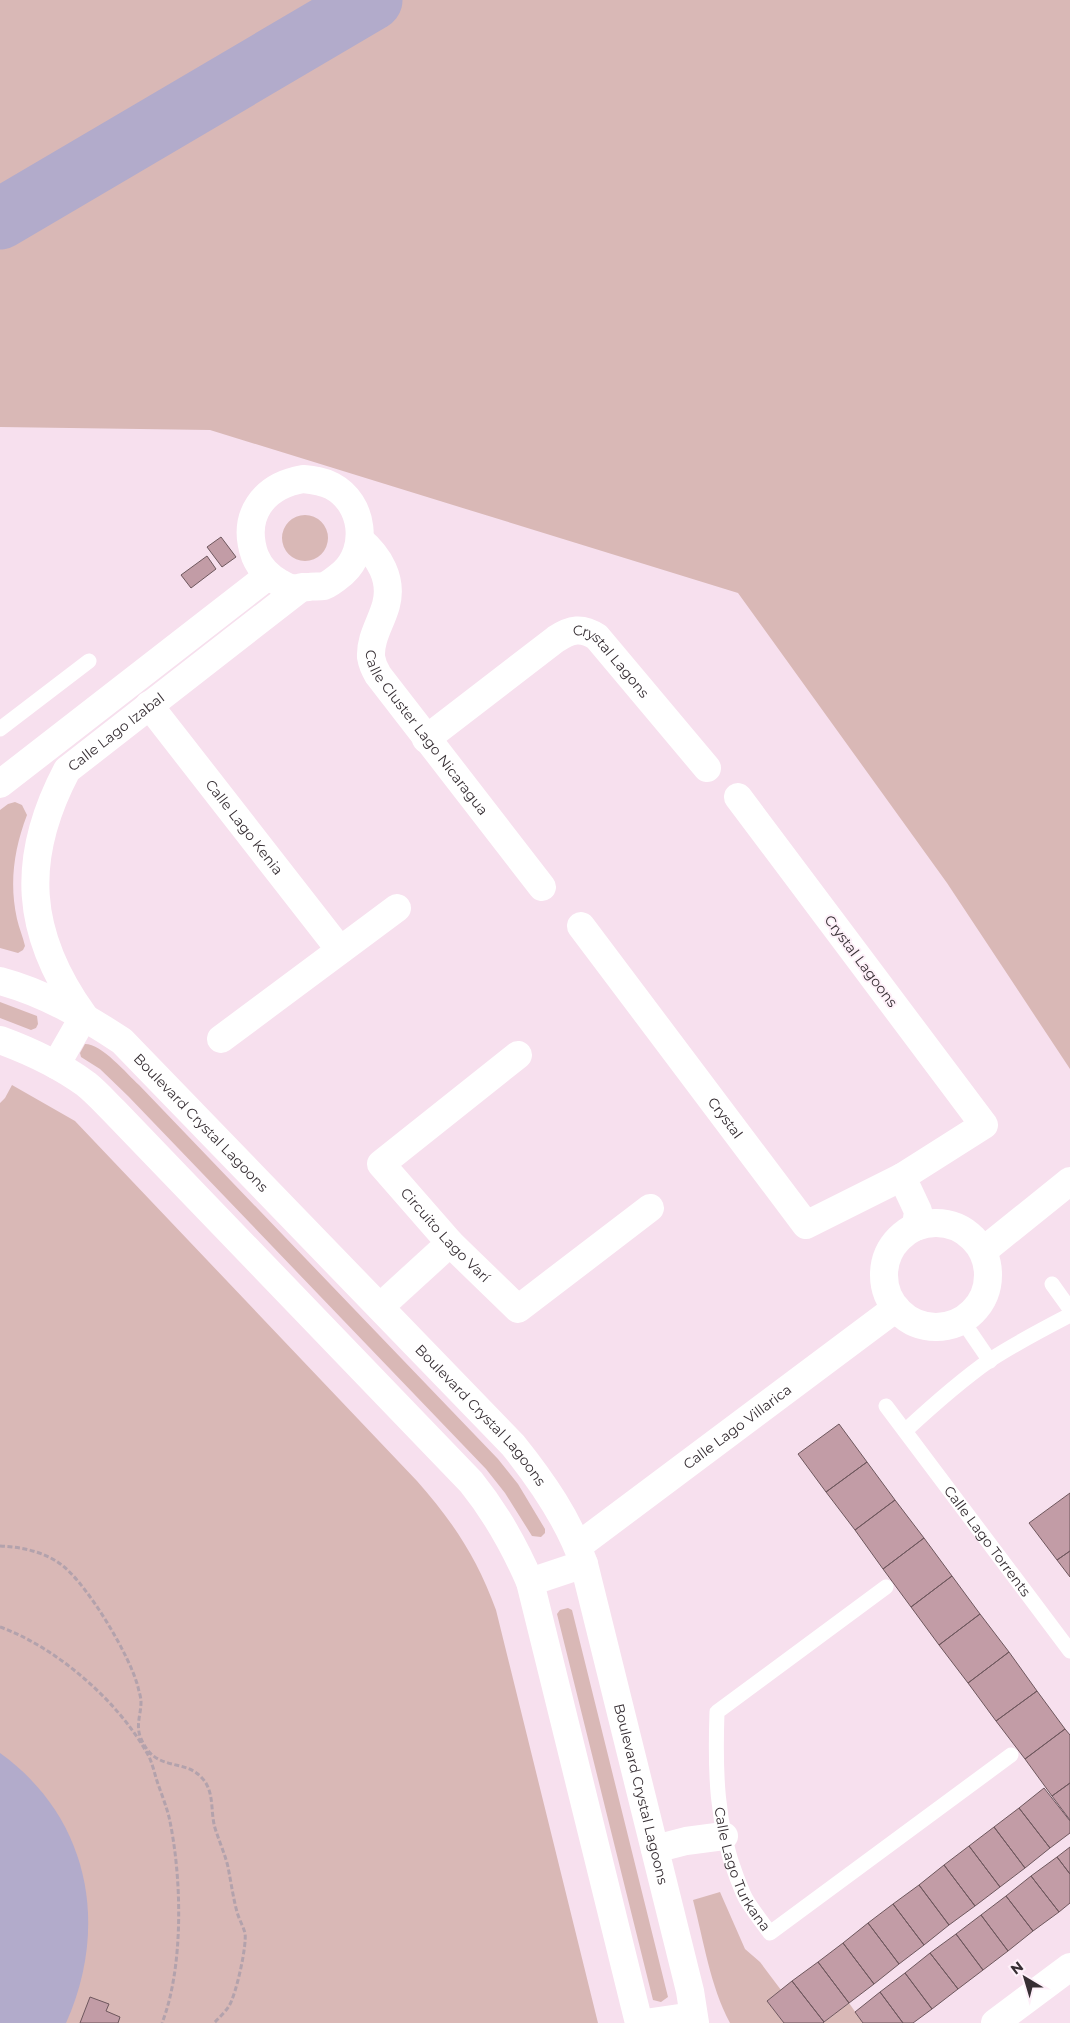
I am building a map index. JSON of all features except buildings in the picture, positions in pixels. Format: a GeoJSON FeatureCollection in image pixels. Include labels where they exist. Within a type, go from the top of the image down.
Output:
{"type":"FeatureCollection","features":[{"type":"Feature","properties":{"kind":"street"},"geometry":{"type":"LineString","coordinates":[[303,479],[319,480],[333,486],[346,496],[360,524],[360,540],[356,555],[348,568],[337,578],[324,586],[292,590],[268,576],[257,560],[252,546],[250,530],[254,514],[262,500],[273,489],[287,482],[303,479]]}},
{"type":"Feature","properties":{"kind":"street","name":"Calle Cluster Lago Nicaragua"},"geometry":{"type":"LineString","coordinates":[[360,540],[378,559],[384,571],[388,587],[386,604],[372,641],[371,658],[378,675],[542,887]]}},
{"type":"Feature","properties":{"kind":"street"},"geometry":{"type":"LineString","coordinates":[[0,784],[268,576]]}},
{"type":"Feature","properties":{"kind":"street","name":"Calle Lago Izabal"},"geometry":{"type":"LineString","coordinates":[[84,1016],[67,993],[54,969],[47,951],[38,915],[35,887],[37,856],[43,826],[53,797],[67,770],[302,588]]}},
{"type":"Feature","properties":{"kind":"street","name":"Crystal Lagons"},"geometry":{"type":"LineString","coordinates":[[426,739],[556,639],[576,629],[588,631],[598,636],[707,768]]}},
{"type":"Feature","properties":{"kind":"street","name":"Calle Lago Kenia"},"geometry":{"type":"LineString","coordinates":[[149,705],[340,950]]}},
{"type":"Feature","properties":{"kind":"street"},"geometry":{"type":"LineString","coordinates":[[48,746],[67,770]]}},
{"type":"Feature","properties":{"kind":"street","name":"Crystal Lagoons"},"geometry":{"type":"LineString","coordinates":[[738,797],[984,1125]]}},
{"type":"Feature","properties":{"kind":"street"},"geometry":{"type":"LineString","coordinates":[[221,1039],[397,908]]}},
{"type":"Feature","properties":{"kind":"street","name":"Crystal"},"geometry":{"type":"LineString","coordinates":[[581,926],[806,1225],[902,1177],[984,1125]]}},
{"type":"Feature","properties":{"kind":"street","name":"Boulevard Crystal Lagoons"},"geometry":{"type":"LineString","coordinates":[[0,981],[46,997],[84,1016],[122,1041],[154,1071],[514,1445],[553,1500],[581,1555],[695,2013]]}},
{"type":"Feature","properties":{"kind":"street"},"geometry":{"type":"LineString","coordinates":[[56,1065],[84,1016]]}},
{"type":"Feature","properties":{"kind":"street"},"geometry":{"type":"LineString","coordinates":[[0,1040],[56,1065],[87,1085],[471,1482],[489,1505],[504,1529],[530,1582],[639,2023]]}},
{"type":"Feature","properties":{"kind":"street","name":"Circuito Lago Varí"},"geometry":{"type":"LineString","coordinates":[[518,1055],[382,1164],[450,1244],[518,1309],[650,1208]]}},
{"type":"Feature","properties":{"kind":"street"},"geometry":{"type":"LineString","coordinates":[[902,1177],[918,1211],[916,1227]]}},
{"type":"Feature","properties":{"kind":"street"},"geometry":{"type":"LineString","coordinates":[[983,1250],[1070,1181]]}},
{"type":"Feature","properties":{"kind":"street"},"geometry":{"type":"LineString","coordinates":[[931,1223],[947,1223],[961,1229],[974,1238],[983,1250],[988,1265],[988,1281],[984,1297],[975,1310],[962,1320],[945,1326],[927,1326],[910,1320],[896,1308],[887,1292],[884,1272],[889,1254],[900,1238],[916,1227],[931,1223]]}},
{"type":"Feature","properties":{"kind":"street"},"geometry":{"type":"LineString","coordinates":[[380,1307],[450,1244]]}},
{"type":"Feature","properties":{"kind":"street","name":"Calle Lago Villarica"},"geometry":{"type":"LineString","coordinates":[[530,1582],[581,1555],[896,1308]]}},
{"type":"Feature","properties":{"kind":"street"},"geometry":{"type":"LineString","coordinates":[[655,1849],[686,1841],[724,1836]]}},
{"type":"Feature","properties":{"kind":"street"},"geometry":{"type":"LineString","coordinates":[[995,2023],[1070,1967]]}},
{"type":"Feature","properties":{"kind":"street"},"geometry":{"type":"LineString","coordinates":[[645,2023],[695,2013]]}},
{"type":"Feature","properties":{"kind":"lane"},"geometry":{"type":"LineString","coordinates":[[0,730],[89,661]]}},
{"type":"Feature","properties":{"kind":"lane"},"geometry":{"type":"LineString","coordinates":[[1052,1284],[1070,1308]]}},
{"type":"Feature","properties":{"kind":"lane"},"geometry":{"type":"LineString","coordinates":[[905,1431],[946,1394],[990,1361],[1031,1335],[1070,1315]]}},
{"type":"Feature","properties":{"kind":"lane"},"geometry":{"type":"LineString","coordinates":[[962,1320],[990,1361]]}},
{"type":"Feature","properties":{"kind":"lane","name":"Calle Lago Torrents"},"geometry":{"type":"LineString","coordinates":[[886,1406],[1070,1651]]}},
{"type":"Feature","properties":{"kind":"lane","name":"Calle Lago Turkana"},"geometry":{"type":"LineString","coordinates":[[886,1588],[718,1712],[716,1755],[718,1796],[724,1836],[745,1898],[770,1933],[1011,1754]]}},
{"type":"Feature","properties":{"kind":"path"},"geometry":{"type":"LineString","coordinates":[[0,1546],[46,1555],[63,1566],[78,1580],[120,1645],[133,1671],[141,1702],[138,1721],[140,1735],[145,1745],[159,1760],[167,1764],[192,1770],[201,1776],[208,1785],[215,1828],[222,1847],[237,1913],[245,1934],[239,1977],[230,2006],[214,2023]]}},
{"type":"Feature","properties":{"kind":"path"},"geometry":{"type":"LineString","coordinates":[[0,1627],[27,1639],[57,1657],[85,1679],[110,1703],[148,1754],[169,1816],[177,1882],[177,1948],[175,1969],[162,2023]]}},
{"type":"Feature","properties":{"kind":"shaded area"},"geometry":{"type":"Polygon","coordinates":[[[0,0],[1070,0],[1070,1069],[947,883],[738,593],[210,430],[0,427],[0,0]]]}},
{"type":"Feature","properties":{"kind":"shaded area"},"geometry":{"type":"Polygon","coordinates":[[[310,515],[314,516],[324,525],[327,529],[327,547],[318,557],[310,561],[300,561],[292,557],[283,547],[282,533],[286,525],[296,516],[310,515]]]}},
{"type":"Feature","properties":{"kind":"shaded area"},"geometry":{"type":"Polygon","coordinates":[[[15,802],[22,805],[27,815],[16,853],[13,879],[15,906],[25,946],[18,953],[0,948],[0,810],[8,804],[15,802]]]}},
{"type":"Feature","properties":{"kind":"shaded area"},"geometry":{"type":"Polygon","coordinates":[[[0,1002],[37,1016],[38,1024],[36,1028],[31,1030],[0,1018],[0,1002]]]}},
{"type":"Feature","properties":{"kind":"shaded area"},"geometry":{"type":"Polygon","coordinates":[[[85,1044],[92,1045],[106,1054],[139,1085],[498,1459],[518,1484],[545,1529],[545,1533],[541,1537],[532,1536],[505,1493],[486,1469],[128,1096],[100,1069],[81,1057],[80,1053],[85,1044]]]}},
{"type":"Feature","properties":{"kind":"shaded area"},"geometry":{"type":"Polygon","coordinates":[[[12,1085],[75,1121],[417,1481],[463,1542],[481,1574],[496,1610],[598,2023],[0,2023],[0,1103],[12,1085]]]}},
{"type":"Feature","properties":{"kind":"shaded area"},"geometry":{"type":"Polygon","coordinates":[[[568,1608],[572,1610],[668,1997],[661,2002],[653,2000],[557,1614],[560,1610],[568,1608]]]}},
{"type":"Feature","properties":{"kind":"shaded area"},"geometry":{"type":"Polygon","coordinates":[[[0,1753],[30,1779],[54,1808],[72,1841],[83,1875],[88,1911],[87,1948],[79,1986],[66,2023],[0,2023],[0,1753]]]}},
{"type":"Feature","properties":{"kind":"shaded area"},"geometry":{"type":"Polygon","coordinates":[[[720,1892],[745,1949],[760,1962],[781,1990],[767,2001],[784,2023],[730,2023],[723,2009],[712,1978],[693,1900],[720,1892]]]}},
{"type":"Feature","properties":{"kind":"shaded area"},"geometry":{"type":"Polygon","coordinates":[[[849,2003],[863,2023],[823,2023],[849,2003]]]}},
{"type":"Feature","properties":{"kind":"waterway"},"geometry":{"type":"LineString","coordinates":[[0,219],[372,0]]}}]}
